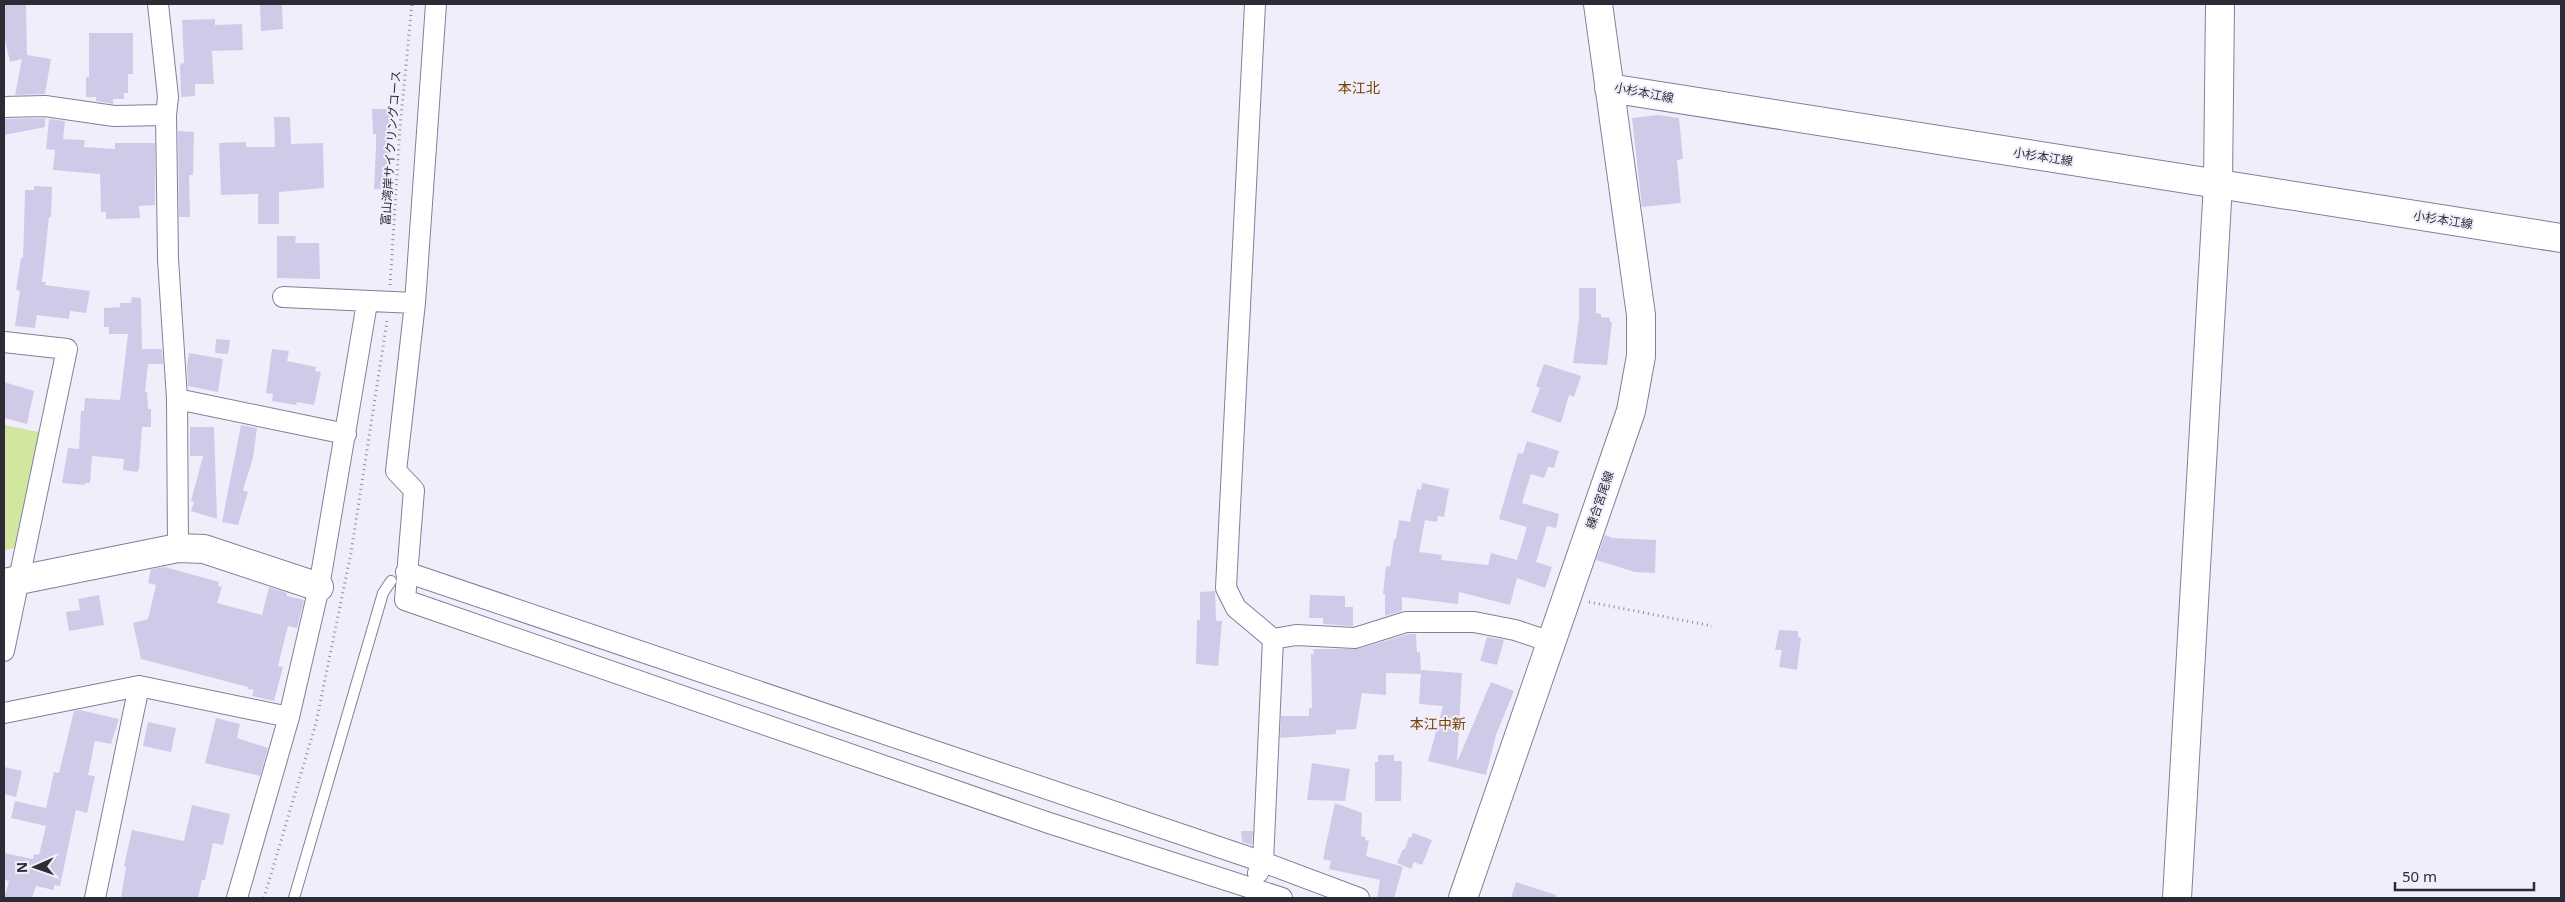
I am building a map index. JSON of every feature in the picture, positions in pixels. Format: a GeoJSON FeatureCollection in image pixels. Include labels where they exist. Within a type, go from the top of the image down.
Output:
{"type":"FeatureCollection","features":[{"type":"Feature","properties":{"kind":"main road","name":"小杉本江線"},"geometry":{"type":"LineString","coordinates":[[1598,4],[1609,88],[2561,238]]}},
{"type":"Feature","properties":{"kind":"main road"},"geometry":{"type":"LineString","coordinates":[[2177,898],[2218,184],[2220,4]]}},
{"type":"Feature","properties":{"kind":"main road","name":"練合宮尾線"},"geometry":{"type":"LineString","coordinates":[[1463,898],[1631,411],[1641,356],[1641,315],[1609,88]]}},
{"type":"Feature","properties":{"kind":"main road"},"geometry":{"type":"LineString","coordinates":[[11,582],[178,548],[204,549],[319,587]]}},
{"type":"Feature","properties":{"kind":"street"},"geometry":{"type":"LineString","coordinates":[[158,4],[168,96],[166,115],[168,259],[177,399],[178,548]]}},
{"type":"Feature","properties":{"kind":"street"},"geometry":{"type":"LineString","coordinates":[[436,4],[415,303],[396,471],[414,490],[399,577],[405,600],[1249,892],[1282,898]]}},
{"type":"Feature","properties":{"kind":"street"},"geometry":{"type":"LineString","coordinates":[[1255,4],[1226,588],[1236,608],[1273,639],[1296,635],[1355,638],[1406,622],[1474,622],[1515,630],[1551,642]]}},
{"type":"Feature","properties":{"kind":"street"},"geometry":{"type":"LineString","coordinates":[[4,107],[44,106],[114,116],[166,115]]}},
{"type":"Feature","properties":{"kind":"street"},"geometry":{"type":"LineString","coordinates":[[284,297],[415,303]]}},
{"type":"Feature","properties":{"kind":"street"},"geometry":{"type":"LineString","coordinates":[[237,898],[289,717],[319,587],[346,434],[366,302]]}},
{"type":"Feature","properties":{"kind":"street"},"geometry":{"type":"LineString","coordinates":[[4,342],[67,349],[11,582],[4,651]]}},
{"type":"Feature","properties":{"kind":"street"},"geometry":{"type":"LineString","coordinates":[[177,399],[346,434]]}},
{"type":"Feature","properties":{"kind":"street"},"geometry":{"type":"LineString","coordinates":[[399,577],[1264,862],[1360,898]]}},
{"type":"Feature","properties":{"kind":"street"},"geometry":{"type":"LineString","coordinates":[[1249,892],[1264,862],[1273,639]]}},
{"type":"Feature","properties":{"kind":"street"},"geometry":{"type":"LineString","coordinates":[[4,713],[139,686],[289,717]]}},
{"type":"Feature","properties":{"kind":"street"},"geometry":{"type":"LineString","coordinates":[[95,898],[139,686]]}},
{"type":"Feature","properties":{"kind":"lane"},"geometry":{"type":"LineString","coordinates":[[294,898],[384,592],[399,577]]}},
{"type":"Feature","properties":{"kind":"path","name":"富山湾岸サイクリングコース"},"geometry":{"type":"LineString","coordinates":[[390,293],[400,127],[412,4]]}},
{"type":"Feature","properties":{"kind":"path"},"geometry":{"type":"LineString","coordinates":[[1567,597],[1712,626]]}},
{"type":"Feature","properties":{"kind":"green space"},"geometry":{"type":"Polygon","coordinates":[[[4,425],[39,432],[16,548],[4,550],[4,425]]]}},
{"type":"Feature","properties":{"kind":"building"},"geometry":{"type":"Polygon","coordinates":[[[4,4],[26,4],[27,55],[51,59],[45,94],[15,95],[22,59],[10,62],[4,35],[4,4]]]}},
{"type":"Feature","properties":{"kind":"building"},"geometry":{"type":"Polygon","coordinates":[[[260,4],[282,4],[283,29],[261,31],[260,4]]]}},
{"type":"Feature","properties":{"kind":"building"},"geometry":{"type":"Polygon","coordinates":[[[215,19],[215,25],[242,24],[243,50],[212,51],[214,84],[195,84],[195,96],[181,97],[180,64],[184,63],[182,20],[215,19]]]}},
{"type":"Feature","properties":{"kind":"building"},"geometry":{"type":"Polygon","coordinates":[[[89,33],[133,33],[133,74],[128,74],[128,93],[124,93],[124,99],[113,99],[113,104],[96,101],[96,97],[86,97],[86,77],[89,77],[89,33]]]}},
{"type":"Feature","properties":{"kind":"building"},"geometry":{"type":"Polygon","coordinates":[[[372,109],[391,109],[388,189],[374,189],[376,134],[373,134],[372,109]]]}},
{"type":"Feature","properties":{"kind":"building"},"geometry":{"type":"Polygon","coordinates":[[[1658,115],[1679,118],[1683,159],[1677,160],[1681,203],[1642,207],[1632,118],[1658,115]]]}},
{"type":"Feature","properties":{"kind":"building"},"geometry":{"type":"Polygon","coordinates":[[[274,117],[290,117],[291,144],[323,143],[324,188],[279,192],[279,224],[258,224],[258,194],[221,195],[219,143],[246,142],[246,147],[275,147],[274,117]]]}},
{"type":"Feature","properties":{"kind":"building"},"geometry":{"type":"Polygon","coordinates":[[[45,118],[45,127],[4,135],[4,119],[45,118]]]}},
{"type":"Feature","properties":{"kind":"building"},"geometry":{"type":"Polygon","coordinates":[[[49,119],[65,121],[63,139],[85,140],[84,147],[115,149],[115,143],[155,143],[155,205],[139,206],[140,218],[106,219],[106,212],[101,212],[100,174],[53,170],[55,150],[46,149],[49,119]]]}},
{"type":"Feature","properties":{"kind":"building"},"geometry":{"type":"Polygon","coordinates":[[[178,131],[194,132],[193,175],[189,175],[190,217],[179,217],[178,131]]]}},
{"type":"Feature","properties":{"kind":"building"},"geometry":{"type":"Polygon","coordinates":[[[34,186],[52,187],[51,217],[49,217],[42,282],[46,282],[45,285],[90,291],[86,313],[70,311],[69,319],[37,315],[35,328],[15,326],[20,291],[16,290],[21,258],[23,258],[25,190],[34,190],[34,186]]]}},
{"type":"Feature","properties":{"kind":"building"},"geometry":{"type":"Polygon","coordinates":[[[277,236],[296,236],[295,243],[319,243],[320,279],[277,278],[277,236]]]}},
{"type":"Feature","properties":{"kind":"building"},"geometry":{"type":"Polygon","coordinates":[[[1579,288],[1596,288],[1596,313],[1601,314],[1601,317],[1610,318],[1610,322],[1612,322],[1607,365],[1573,363],[1579,319],[1579,288]]]}},
{"type":"Feature","properties":{"kind":"building"},"geometry":{"type":"Polygon","coordinates":[[[132,297],[141,298],[142,349],[162,349],[163,364],[148,364],[145,392],[147,392],[148,409],[151,409],[151,427],[142,427],[139,469],[137,472],[123,470],[124,459],[92,456],[90,483],[85,483],[85,485],[62,483],[68,448],[79,449],[81,411],[84,411],[85,398],[120,400],[128,334],[109,334],[109,327],[104,327],[104,308],[120,307],[120,303],[131,303],[132,297]]]}},
{"type":"Feature","properties":{"kind":"building"},"geometry":{"type":"Polygon","coordinates":[[[216,339],[230,340],[228,354],[215,353],[216,339]]]}},
{"type":"Feature","properties":{"kind":"building"},"geometry":{"type":"Polygon","coordinates":[[[272,349],[289,351],[287,361],[316,367],[315,371],[321,372],[314,405],[297,402],[296,405],[272,401],[273,394],[266,393],[272,349]]]}},
{"type":"Feature","properties":{"kind":"building"},"geometry":{"type":"Polygon","coordinates":[[[189,353],[223,359],[218,392],[188,386],[187,365],[189,353]]]}},
{"type":"Feature","properties":{"kind":"building"},"geometry":{"type":"Polygon","coordinates":[[[1544,364],[1581,376],[1574,397],[1569,395],[1561,423],[1531,412],[1540,388],[1536,386],[1544,364]]]}},
{"type":"Feature","properties":{"kind":"building"},"geometry":{"type":"Polygon","coordinates":[[[4,382],[34,391],[27,424],[4,418],[4,382]]]}},
{"type":"Feature","properties":{"kind":"building"},"geometry":{"type":"Polygon","coordinates":[[[241,425],[257,428],[253,458],[243,490],[248,492],[238,525],[222,522],[241,425]]]}},
{"type":"Feature","properties":{"kind":"building"},"geometry":{"type":"Polygon","coordinates":[[[190,427],[214,427],[217,519],[191,511],[194,502],[191,501],[203,456],[190,456],[190,427]]]}},
{"type":"Feature","properties":{"kind":"building"},"geometry":{"type":"Polygon","coordinates":[[[1527,441],[1559,451],[1554,468],[1548,467],[1544,478],[1531,474],[1522,503],[1559,514],[1556,528],[1547,526],[1536,562],[1552,567],[1545,588],[1517,578],[1510,605],[1459,592],[1458,604],[1402,597],[1402,611],[1385,616],[1385,594],[1383,594],[1386,566],[1390,567],[1399,520],[1410,522],[1417,489],[1421,490],[1422,483],[1449,489],[1444,517],[1438,516],[1437,522],[1425,520],[1419,552],[1442,555],[1441,560],[1488,565],[1491,553],[1517,560],[1527,527],[1499,519],[1518,453],[1523,454],[1527,441]]]}},
{"type":"Feature","properties":{"kind":"building"},"geometry":{"type":"Polygon","coordinates":[[[1605,535],[1613,538],[1656,540],[1655,573],[1635,572],[1596,560],[1605,535]]]}},
{"type":"Feature","properties":{"kind":"building"},"geometry":{"type":"Polygon","coordinates":[[[165,567],[219,582],[218,586],[222,587],[217,603],[262,615],[269,587],[287,593],[287,596],[304,600],[297,628],[288,626],[278,666],[283,667],[274,701],[252,696],[254,690],[248,689],[248,687],[141,659],[133,623],[148,619],[156,585],[148,583],[151,569],[165,567]]]}},
{"type":"Feature","properties":{"kind":"building"},"geometry":{"type":"Polygon","coordinates":[[[1215,591],[1216,621],[1222,621],[1218,666],[1196,664],[1197,620],[1200,620],[1200,592],[1215,591]]]}},
{"type":"Feature","properties":{"kind":"building"},"geometry":{"type":"Polygon","coordinates":[[[99,595],[104,625],[69,631],[66,612],[80,610],[78,599],[99,595]]]}},
{"type":"Feature","properties":{"kind":"building"},"geometry":{"type":"Polygon","coordinates":[[[1310,595],[1345,596],[1345,607],[1353,607],[1353,626],[1323,624],[1323,618],[1309,618],[1310,595]]]}},
{"type":"Feature","properties":{"kind":"building"},"geometry":{"type":"Polygon","coordinates":[[[1779,630],[1798,631],[1798,637],[1801,638],[1797,670],[1779,667],[1782,650],[1775,650],[1779,630]]]}},
{"type":"Feature","properties":{"kind":"building"},"geometry":{"type":"Polygon","coordinates":[[[1408,634],[1416,634],[1417,652],[1420,652],[1421,674],[1386,673],[1386,695],[1362,693],[1356,729],[1336,730],[1336,734],[1280,738],[1281,716],[1309,716],[1309,708],[1312,708],[1311,654],[1314,654],[1313,649],[1358,649],[1408,634]]]}},
{"type":"Feature","properties":{"kind":"building"},"geometry":{"type":"Polygon","coordinates":[[[1487,637],[1504,640],[1497,665],[1480,661],[1487,637]]]}},
{"type":"Feature","properties":{"kind":"building"},"geometry":{"type":"Polygon","coordinates":[[[1421,670],[1462,673],[1457,762],[1491,682],[1514,691],[1496,735],[1486,775],[1428,761],[1443,706],[1419,704],[1421,670]]]}},
{"type":"Feature","properties":{"kind":"building"},"geometry":{"type":"Polygon","coordinates":[[[80,710],[119,719],[111,744],[95,741],[88,775],[95,776],[87,813],[76,810],[60,886],[54,885],[54,890],[36,886],[32,898],[4,898],[9,881],[4,880],[4,853],[33,859],[34,854],[39,855],[46,826],[11,818],[15,801],[46,808],[54,772],[59,773],[74,711],[80,710]]]}},
{"type":"Feature","properties":{"kind":"building"},"geometry":{"type":"Polygon","coordinates":[[[216,718],[240,724],[237,738],[268,748],[260,776],[205,763],[216,718]]]}},
{"type":"Feature","properties":{"kind":"building"},"geometry":{"type":"Polygon","coordinates":[[[148,722],[176,728],[171,752],[143,746],[148,722]]]}},
{"type":"Feature","properties":{"kind":"building"},"geometry":{"type":"Polygon","coordinates":[[[1378,755],[1394,755],[1394,761],[1402,761],[1401,801],[1375,801],[1375,762],[1378,762],[1378,755]]]}},
{"type":"Feature","properties":{"kind":"building"},"geometry":{"type":"Polygon","coordinates":[[[1312,763],[1350,769],[1345,801],[1307,800],[1312,763]]]}},
{"type":"Feature","properties":{"kind":"building"},"geometry":{"type":"Polygon","coordinates":[[[4,767],[22,771],[16,797],[4,794],[4,767]]]}},
{"type":"Feature","properties":{"kind":"building"},"geometry":{"type":"Polygon","coordinates":[[[1335,803],[1362,813],[1361,836],[1366,837],[1365,840],[1369,841],[1366,856],[1403,867],[1394,898],[1377,898],[1380,880],[1329,869],[1331,861],[1323,859],[1335,803]]]}},
{"type":"Feature","properties":{"kind":"building"},"geometry":{"type":"Polygon","coordinates":[[[192,805],[230,814],[223,845],[213,843],[205,880],[202,880],[198,898],[121,898],[126,867],[124,866],[132,830],[184,841],[192,805]]]}},
{"type":"Feature","properties":{"kind":"building"},"geometry":{"type":"Polygon","coordinates":[[[1241,831],[1253,831],[1252,845],[1242,842],[1241,831]]]}},
{"type":"Feature","properties":{"kind":"building"},"geometry":{"type":"Polygon","coordinates":[[[1413,833],[1432,840],[1422,865],[1414,862],[1411,869],[1397,863],[1409,837],[1411,838],[1413,833]]]}},
{"type":"Feature","properties":{"kind":"building"},"geometry":{"type":"Polygon","coordinates":[[[1516,882],[1556,895],[1556,898],[1511,898],[1516,882]]]}},
{"type":"Feature","properties":{"kind":"district","name":"本江北"},"geometry":{"type":"Point","coordinates":[1359,88]}},
{"type":"Feature","properties":{"kind":"district","name":"本江中新"},"geometry":{"type":"Point","coordinates":[1438,724]}}]}
